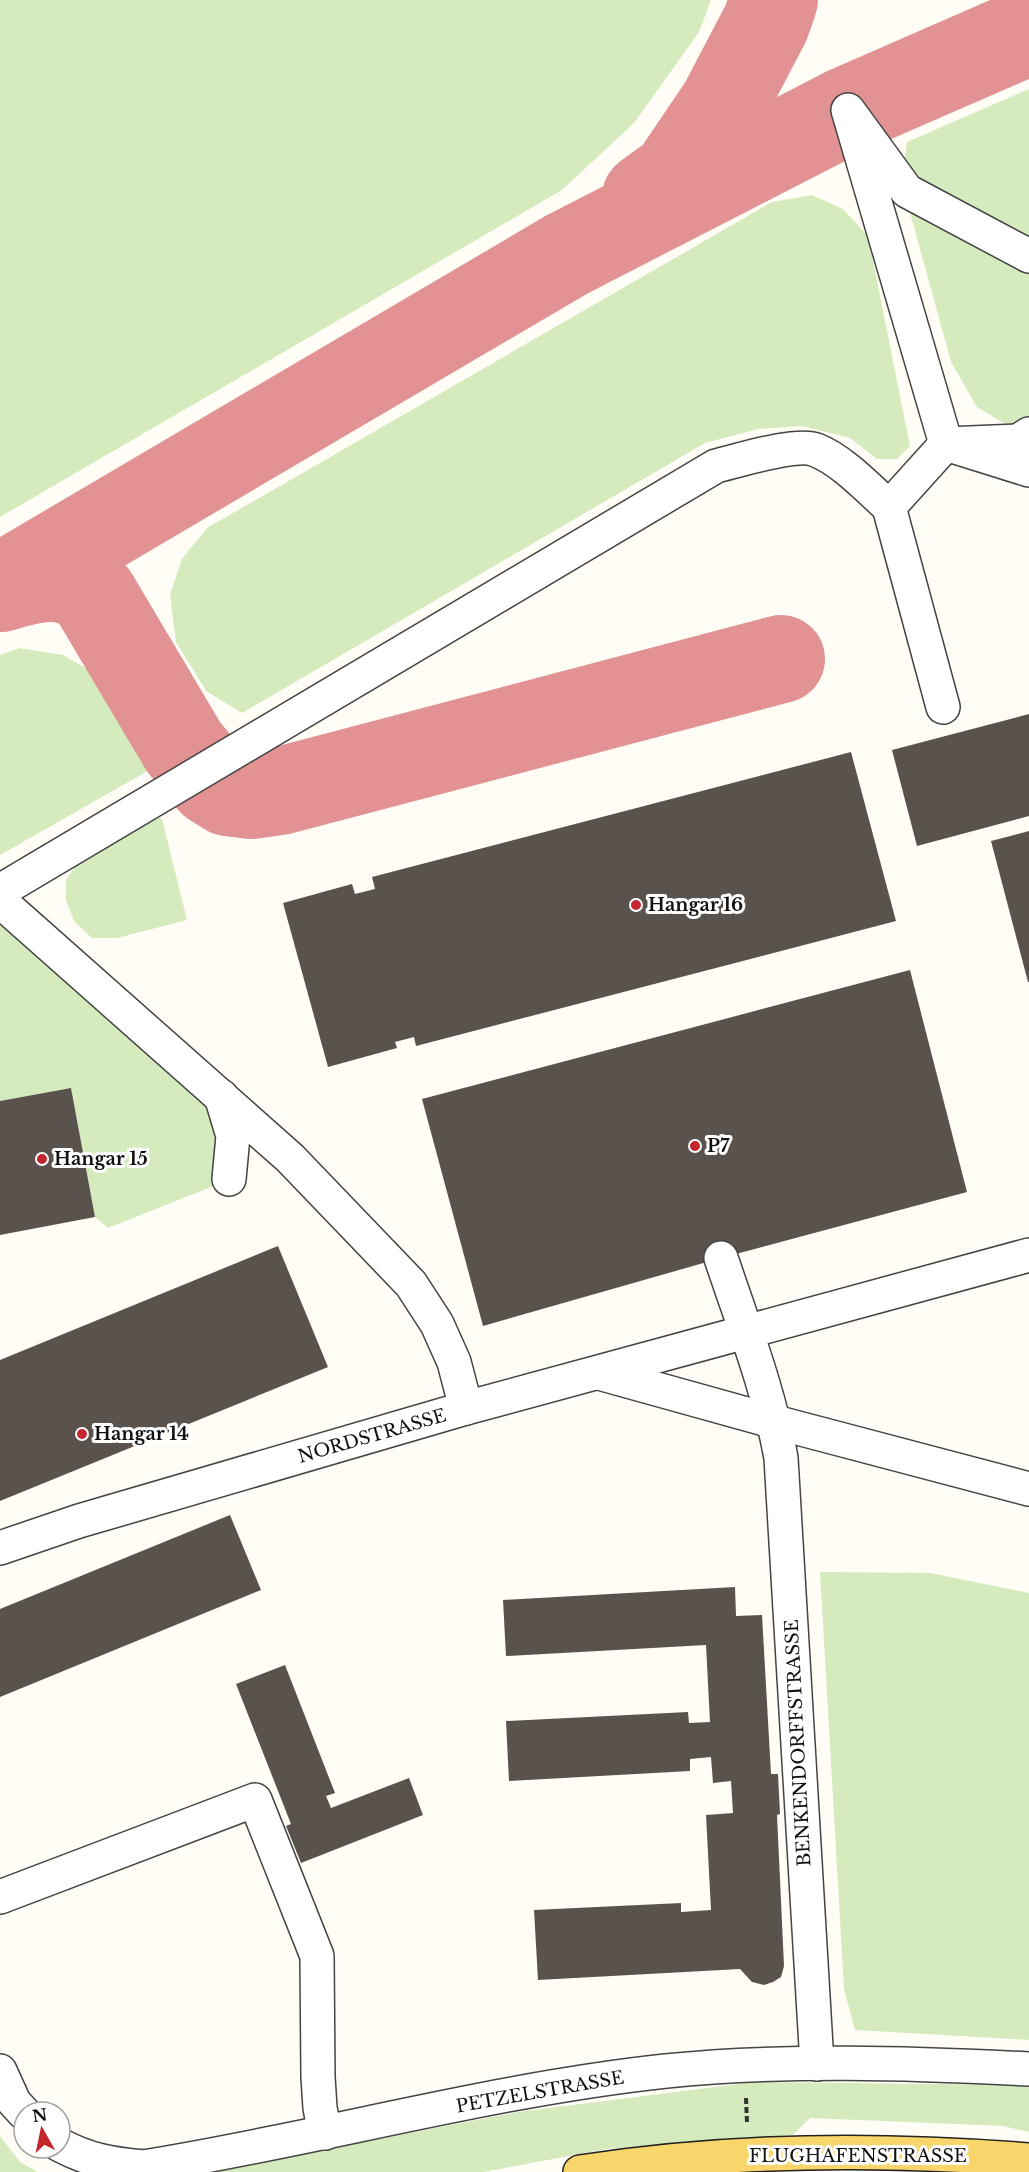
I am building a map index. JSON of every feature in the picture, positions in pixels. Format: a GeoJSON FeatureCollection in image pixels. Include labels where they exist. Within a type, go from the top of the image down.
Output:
{"type":"FeatureCollection","features":[{"type":"Feature","properties":{"kind":"main road","name":"FLUGHAFENSTRASSE"},"geometry":{"type":"LineString","coordinates":[[580,2172],[748,2155],[900,2154],[1029,2160]]}},
{"type":"Feature","properties":{"kind":"street"},"geometry":{"type":"LineString","coordinates":[[946,444],[848,110],[907,191],[1029,256]]}},
{"type":"Feature","properties":{"kind":"street"},"geometry":{"type":"LineString","coordinates":[[889,507],[946,444],[1026,446]]}},
{"type":"Feature","properties":{"kind":"street"},"geometry":{"type":"LineString","coordinates":[[0,891],[716,466],[779,450],[815,449],[848,470],[889,507],[943,707]]}},
{"type":"Feature","properties":{"kind":"street"},"geometry":{"type":"LineString","coordinates":[[0,901],[290,1158],[411,1284],[438,1324],[454,1362],[466,1408]]}},
{"type":"Feature","properties":{"kind":"street"},"geometry":{"type":"LineString","coordinates":[[220,1096],[233,1136],[229,1179]]}},
{"type":"Feature","properties":{"kind":"street"},"geometry":{"type":"LineString","coordinates":[[746,1331],[1029,1255]]}},
{"type":"Feature","properties":{"kind":"street","name":"BENKENDORFFSTRASSE"},"geometry":{"type":"LineString","coordinates":[[721,1258],[775,1422],[781,1458],[817,2064]]}},
{"type":"Feature","properties":{"kind":"street","name":"NORDSTRASSE"},"geometry":{"type":"LineString","coordinates":[[0,1548],[79,1521],[466,1408],[746,1331]]}},
{"type":"Feature","properties":{"kind":"street"},"geometry":{"type":"LineString","coordinates":[[598,1372],[775,1422],[1029,1489]]}},
{"type":"Feature","properties":{"kind":"street"},"geometry":{"type":"LineString","coordinates":[[0,1896],[255,1800],[317,1956],[318,2077],[320,2108],[325,2133]]}},
{"type":"Feature","properties":{"kind":"street","name":"PETZELSTRASSE"},"geometry":{"type":"LineString","coordinates":[[72,2152],[107,2163],[143,2167],[597,2080],[666,2071],[817,2064],[1029,2069]]}},
{"type":"Feature","properties":{"kind":"street"},"geometry":{"type":"LineString","coordinates":[[0,2071],[13,2100]]}},
{"type":"Feature","properties":{"kind":"path"},"geometry":{"type":"LineString","coordinates":[[745,2066],[748,2155]]}},
{"type":"Feature","properties":{"kind":"green space"},"geometry":{"type":"Polygon","coordinates":[[[0,0],[711,0],[699,32],[634,123],[562,190],[0,517],[0,0]]]}},
{"type":"Feature","properties":{"kind":"green space"},"geometry":{"type":"Polygon","coordinates":[[[1029,89],[1029,241],[918,186],[904,165],[907,142],[1029,89]]]}},
{"type":"Feature","properties":{"kind":"green space"},"geometry":{"type":"Polygon","coordinates":[[[812,195],[843,209],[868,236],[910,446],[897,459],[877,459],[850,438],[802,426],[758,429],[705,443],[242,713],[206,691],[176,642],[170,595],[182,559],[207,528],[772,202],[812,195]]]}},
{"type":"Feature","properties":{"kind":"green space"},"geometry":{"type":"Polygon","coordinates":[[[908,205],[1029,270],[1029,422],[1023,427],[1007,425],[977,407],[951,362],[908,205]]]}},
{"type":"Feature","properties":{"kind":"green space"},"geometry":{"type":"Polygon","coordinates":[[[20,648],[63,655],[94,673],[119,707],[153,768],[0,855],[0,655],[20,648]]]}},
{"type":"Feature","properties":{"kind":"green space"},"geometry":{"type":"Polygon","coordinates":[[[147,813],[162,819],[187,920],[117,938],[92,938],[74,921],[66,900],[66,880],[87,848],[147,813]]]}},
{"type":"Feature","properties":{"kind":"green space"},"geometry":{"type":"Polygon","coordinates":[[[0,916],[214,1103],[221,1140],[216,1185],[108,1228],[95,1217],[71,1088],[0,1101],[0,916]]]}},
{"type":"Feature","properties":{"kind":"green space"},"geometry":{"type":"Polygon","coordinates":[[[820,1572],[930,1573],[1029,1593],[1029,2040],[855,2030],[844,1989],[820,1572]]]}},
{"type":"Feature","properties":{"kind":"green space"},"geometry":{"type":"Polygon","coordinates":[[[754,2082],[1029,2085],[1029,2132],[1003,2126],[810,2118],[793,2135],[606,2149],[484,2172],[211,2172],[518,2112],[754,2082]]]}},
{"type":"Feature","properties":{"kind":"green space"},"geometry":{"type":"Polygon","coordinates":[[[0,2136],[12,2152],[12,2160],[18,2160],[38,2172],[0,2172],[0,2136]]]}},
{"type":"Feature","properties":{"kind":"building"},"geometry":{"type":"Polygon","coordinates":[[[1029,714],[1029,816],[917,846],[892,750],[1029,714]]]}},
{"type":"Feature","properties":{"kind":"building","name":"Hangar 16"},"geometry":{"type":"Polygon","coordinates":[[[851,752],[896,921],[416,1046],[414,1037],[395,1042],[397,1048],[328,1067],[283,903],[352,884],[355,894],[375,889],[372,877],[851,752]]]}},
{"type":"Feature","properties":{"kind":"building"},"geometry":{"type":"Polygon","coordinates":[[[1029,831],[1029,982],[1028,982],[991,841],[1029,831]]]}},
{"type":"Feature","properties":{"kind":"building","name":"P7"},"geometry":{"type":"Polygon","coordinates":[[[910,970],[967,1192],[721,1258],[483,1326],[422,1099],[910,970]]]}},
{"type":"Feature","properties":{"kind":"building","name":"Hangar 15"},"geometry":{"type":"Polygon","coordinates":[[[71,1088],[95,1217],[0,1235],[0,1101],[71,1088]]]}},
{"type":"Feature","properties":{"kind":"building","name":"Hangar 14"},"geometry":{"type":"Polygon","coordinates":[[[278,1246],[328,1367],[0,1501],[0,1360],[278,1246]]]}},
{"type":"Feature","properties":{"kind":"building"},"geometry":{"type":"Polygon","coordinates":[[[230,1515],[261,1590],[0,1697],[0,1609],[230,1515]]]}},
{"type":"Feature","properties":{"kind":"building"},"geometry":{"type":"Polygon","coordinates":[[[735,1587],[736,1616],[762,1615],[771,1774],[778,1774],[780,1814],[777,1815],[784,1966],[781,1977],[764,1985],[752,1982],[740,1969],[538,1980],[534,1910],[681,1903],[681,1912],[711,1910],[706,1815],[733,1813],[731,1781],[713,1783],[711,1757],[690,1759],[690,1771],[509,1781],[506,1721],[688,1712],[689,1723],[710,1722],[706,1645],[506,1656],[503,1600],[735,1587]]]}},
{"type":"Feature","properties":{"kind":"building"},"geometry":{"type":"Polygon","coordinates":[[[285,1665],[335,1793],[326,1796],[331,1808],[409,1778],[423,1815],[301,1863],[286,1826],[291,1824],[236,1684],[285,1665]]]}},
{"type":"Feature","properties":{"kind":"taxiway"},"geometry":{"type":"LineString","coordinates":[[646,197],[675,176],[723,105],[766,23],[774,0]]}},
{"type":"Feature","properties":{"kind":"taxiway"},"geometry":{"type":"LineString","coordinates":[[0,588],[566,255],[848,110],[1029,31]]}},
{"type":"Feature","properties":{"kind":"taxiway"},"geometry":{"type":"LineString","coordinates":[[1,588],[26,581],[50,578],[62,579],[84,587],[94,596],[183,746],[212,782],[228,792],[252,795],[280,791],[781,659]]}},
{"type":"Feature","properties":{"kind":"place","name":"Hangar 16"},"geometry":{"type":"Point","coordinates":[636,905]}},
{"type":"Feature","properties":{"kind":"place","name":"P7"},"geometry":{"type":"Point","coordinates":[695,1146]}},
{"type":"Feature","properties":{"kind":"place","name":"Hangar 15"},"geometry":{"type":"Point","coordinates":[42,1159]}},
{"type":"Feature","properties":{"kind":"place","name":"Hangar 14"},"geometry":{"type":"Point","coordinates":[82,1434]}}]}
